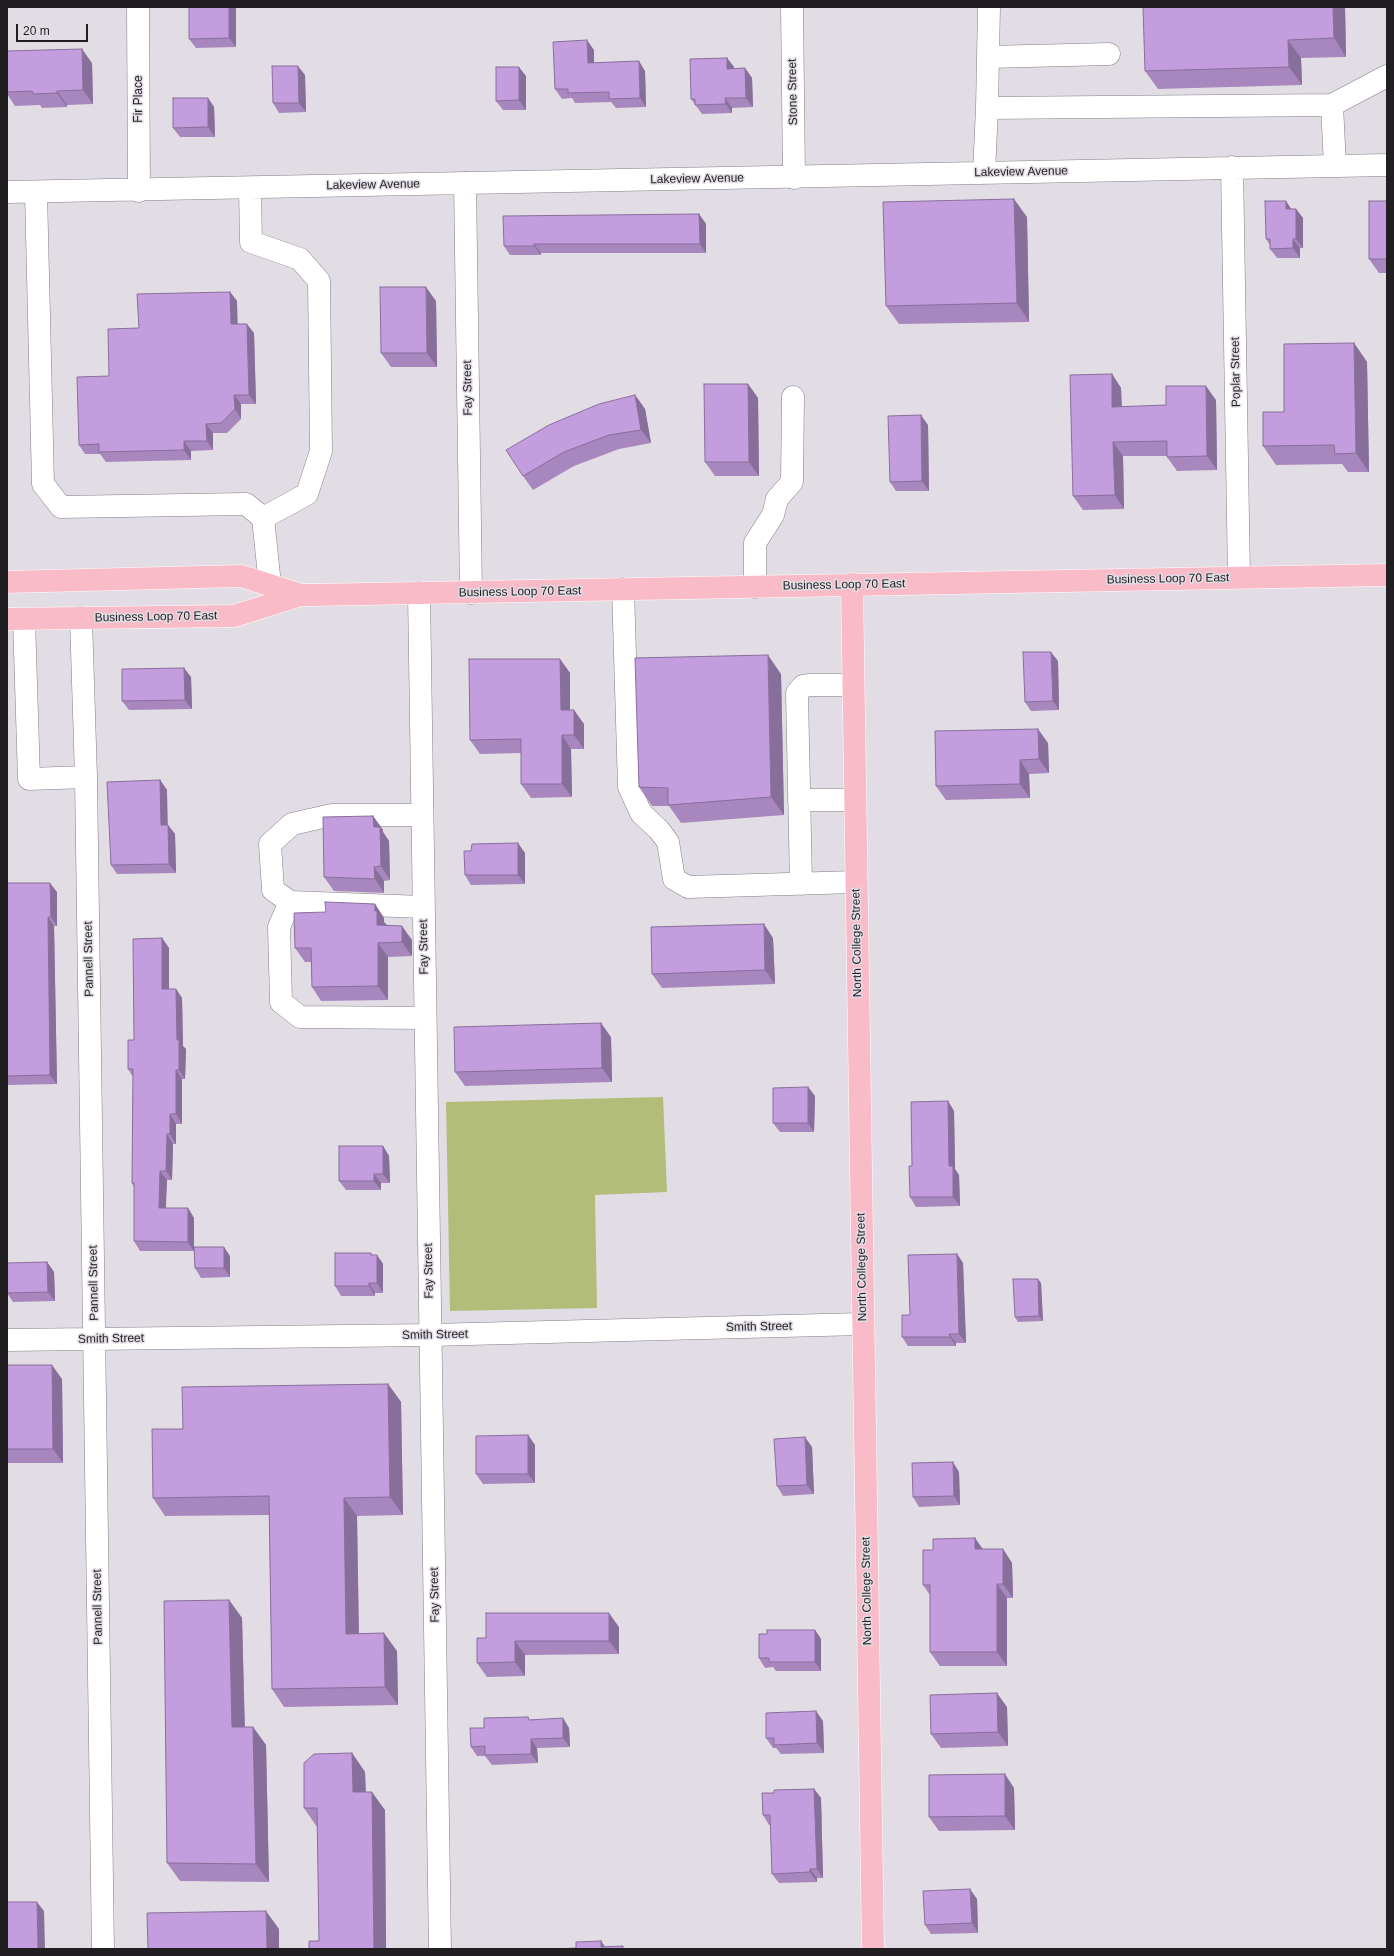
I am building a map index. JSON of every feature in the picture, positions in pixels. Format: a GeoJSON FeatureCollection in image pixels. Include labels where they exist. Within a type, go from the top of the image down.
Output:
{"type":"FeatureCollection","features":[{"type":"Feature","properties":{"kind":"main road","name":"Business Loop 70 East"},"geometry":{"type":"LineString","coordinates":[[15,619],[234,616],[301,595],[1387,575]]}},
{"type":"Feature","properties":{"kind":"main road","name":"Business Loop 70 East"},"geometry":{"type":"LineString","coordinates":[[7,582],[242,576],[301,595]]}},
{"type":"Feature","properties":{"kind":"main road","name":"North College Street"},"geometry":{"type":"LineString","coordinates":[[852,584],[862,1324],[873,1949]]}},
{"type":"Feature","properties":{"kind":"street","name":"Fir Place"},"geometry":{"type":"LineString","coordinates":[[138,7],[139,190]]}},
{"type":"Feature","properties":{"kind":"street","name":"Stone Street"},"geometry":{"type":"LineString","coordinates":[[792,7],[794,178]]}},
{"type":"Feature","properties":{"kind":"street"},"geometry":{"type":"LineString","coordinates":[[984,173],[989,7]]}},
{"type":"Feature","properties":{"kind":"street"},"geometry":{"type":"LineString","coordinates":[[988,57],[1109,54]]}},
{"type":"Feature","properties":{"kind":"street"},"geometry":{"type":"LineString","coordinates":[[987,108],[1332,105],[1387,76]]}},
{"type":"Feature","properties":{"kind":"street"},"geometry":{"type":"LineString","coordinates":[[1332,105],[1335,166]]}},
{"type":"Feature","properties":{"kind":"street","name":"Lakeview Avenue"},"geometry":{"type":"LineString","coordinates":[[7,192],[794,178],[1232,167],[1387,165]]}},
{"type":"Feature","properties":{"kind":"street","name":"Poplar Street"},"geometry":{"type":"LineString","coordinates":[[1232,167],[1239,578]]}},
{"type":"Feature","properties":{"kind":"street","name":"Fay Street"},"geometry":{"type":"LineString","coordinates":[[465,183],[471,593]]}},
{"type":"Feature","properties":{"kind":"street"},"geometry":{"type":"LineString","coordinates":[[250,188],[251,242],[300,259],[319,281],[321,451],[307,494],[263,518]]}},
{"type":"Feature","properties":{"kind":"street"},"geometry":{"type":"LineString","coordinates":[[36,192],[43,484],[61,507],[246,504],[263,518],[270,585]]}},
{"type":"Feature","properties":{"kind":"street"},"geometry":{"type":"LineString","coordinates":[[755,587],[755,543],[773,515],[777,499],[792,482],[793,397]]}},
{"type":"Feature","properties":{"kind":"street"},"geometry":{"type":"LineString","coordinates":[[623,589],[629,787],[641,813],[659,830],[668,842],[674,879],[688,887],[856,882]]}},
{"type":"Feature","properties":{"kind":"street","name":"Fay Street"},"geometry":{"type":"LineString","coordinates":[[419,593],[440,1949]]}},
{"type":"Feature","properties":{"kind":"street","name":"Pannell Street"},"geometry":{"type":"LineString","coordinates":[[81,618],[86,777],[103,1949]]}},
{"type":"Feature","properties":{"kind":"street"},"geometry":{"type":"LineString","coordinates":[[15,619],[29,779],[86,777]]}},
{"type":"Feature","properties":{"kind":"street"},"geometry":{"type":"LineString","coordinates":[[801,884],[797,693],[803,686],[810,685],[853,685]]}},
{"type":"Feature","properties":{"kind":"street"},"geometry":{"type":"LineString","coordinates":[[799,800],[855,800]]}},
{"type":"Feature","properties":{"kind":"street"},"geometry":{"type":"LineString","coordinates":[[422,815],[332,815],[292,824],[270,844],[273,890],[290,902],[423,907]]}},
{"type":"Feature","properties":{"kind":"street"},"geometry":{"type":"LineString","coordinates":[[290,902],[279,927],[281,1002],[300,1017],[425,1018]]}},
{"type":"Feature","properties":{"kind":"street","name":"Smith Street"},"geometry":{"type":"LineString","coordinates":[[7,1340],[430,1335],[862,1324]]}},
{"type":"Feature","properties":{"kind":"green space"},"geometry":{"type":"Polygon","coordinates":[[[663,1097],[667,1192],[595,1195],[597,1308],[450,1311],[446,1102],[663,1097]]]}},
{"type":"Feature","properties":{"kind":"building"},"geometry":{"type":"Polygon","coordinates":[[[189,7],[229,7],[229,38],[189,39],[189,7]]]}},
{"type":"Feature","properties":{"kind":"building"},"geometry":{"type":"Polygon","coordinates":[[[1143,7],[1333,7],[1334,38],[1288,40],[1289,67],[1145,71],[1143,7]]]}},
{"type":"Feature","properties":{"kind":"building"},"geometry":{"type":"Polygon","coordinates":[[[587,40],[588,63],[639,61],[640,98],[609,99],[609,92],[568,93],[568,89],[555,89],[553,42],[587,40]]]}},
{"type":"Feature","properties":{"kind":"building"},"geometry":{"type":"Polygon","coordinates":[[[82,49],[83,90],[33,94],[32,91],[7,92],[7,51],[82,49]]]}},
{"type":"Feature","properties":{"kind":"building"},"geometry":{"type":"Polygon","coordinates":[[[727,58],[727,69],[745,68],[746,98],[725,98],[726,104],[695,105],[695,99],[691,99],[690,59],[727,58]]]}},
{"type":"Feature","properties":{"kind":"building"},"geometry":{"type":"Polygon","coordinates":[[[272,66],[298,66],[299,103],[273,103],[272,66]]]}},
{"type":"Feature","properties":{"kind":"building"},"geometry":{"type":"Polygon","coordinates":[[[496,67],[519,67],[519,100],[496,101],[496,67]]]}},
{"type":"Feature","properties":{"kind":"building"},"geometry":{"type":"Polygon","coordinates":[[[173,98],[208,98],[208,127],[173,128],[173,98]]]}},
{"type":"Feature","properties":{"kind":"building"},"geometry":{"type":"Polygon","coordinates":[[[1014,199],[1017,303],[886,306],[883,202],[1014,199]]]}},
{"type":"Feature","properties":{"kind":"building"},"geometry":{"type":"Polygon","coordinates":[[[1265,201],[1286,201],[1286,209],[1296,209],[1296,239],[1293,239],[1293,248],[1270,249],[1270,239],[1266,239],[1265,201]]]}},
{"type":"Feature","properties":{"kind":"building"},"geometry":{"type":"Polygon","coordinates":[[[1369,201],[1387,201],[1387,259],[1369,259],[1369,201]]]}},
{"type":"Feature","properties":{"kind":"building"},"geometry":{"type":"Polygon","coordinates":[[[699,214],[700,244],[534,244],[534,246],[504,246],[503,216],[699,214]]]}},
{"type":"Feature","properties":{"kind":"building"},"geometry":{"type":"Polygon","coordinates":[[[380,287],[426,287],[427,353],[381,353],[380,287]]]}},
{"type":"Feature","properties":{"kind":"building"},"geometry":{"type":"Polygon","coordinates":[[[230,292],[231,324],[247,324],[249,395],[234,395],[235,409],[221,423],[206,424],[207,441],[184,441],[184,450],[99,452],[99,444],[79,445],[77,377],[109,376],[108,329],[139,328],[137,294],[230,292]]]}},
{"type":"Feature","properties":{"kind":"building"},"geometry":{"type":"Polygon","coordinates":[[[1354,343],[1356,453],[1335,454],[1334,445],[1263,446],[1263,412],[1284,412],[1284,344],[1354,343]]]}},
{"type":"Feature","properties":{"kind":"building"},"geometry":{"type":"Polygon","coordinates":[[[1112,374],[1112,407],[1166,405],[1166,386],[1206,386],[1207,456],[1167,457],[1167,441],[1113,442],[1115,495],[1073,496],[1070,375],[1112,374]]]}},
{"type":"Feature","properties":{"kind":"building"},"geometry":{"type":"Polygon","coordinates":[[[704,384],[748,384],[749,462],[705,462],[704,384]]]}},
{"type":"Feature","properties":{"kind":"building"},"geometry":{"type":"Polygon","coordinates":[[[635,395],[641,430],[609,435],[564,452],[523,476],[506,450],[549,425],[599,404],[635,395]]]}},
{"type":"Feature","properties":{"kind":"building"},"geometry":{"type":"Polygon","coordinates":[[[921,415],[922,481],[890,482],[888,416],[921,415]]]}},
{"type":"Feature","properties":{"kind":"building"},"geometry":{"type":"Polygon","coordinates":[[[1023,652],[1051,652],[1053,701],[1025,702],[1023,652]]]}},
{"type":"Feature","properties":{"kind":"building"},"geometry":{"type":"Polygon","coordinates":[[[768,655],[771,797],[668,805],[668,788],[639,787],[635,658],[768,655]]]}},
{"type":"Feature","properties":{"kind":"building"},"geometry":{"type":"Polygon","coordinates":[[[469,659],[560,659],[561,710],[574,710],[574,735],[562,735],[562,784],[521,784],[521,739],[470,740],[469,659]]]}},
{"type":"Feature","properties":{"kind":"building"},"geometry":{"type":"Polygon","coordinates":[[[184,668],[185,700],[122,701],[122,669],[184,668]]]}},
{"type":"Feature","properties":{"kind":"building"},"geometry":{"type":"Polygon","coordinates":[[[1038,729],[1039,759],[1020,760],[1020,784],[936,786],[935,731],[1038,729]]]}},
{"type":"Feature","properties":{"kind":"building"},"geometry":{"type":"Polygon","coordinates":[[[160,780],[161,825],[168,825],[169,864],[111,865],[107,782],[160,780]]]}},
{"type":"Feature","properties":{"kind":"building"},"geometry":{"type":"Polygon","coordinates":[[[373,816],[374,827],[380,827],[381,866],[374,867],[375,879],[324,877],[323,817],[373,816]]]}},
{"type":"Feature","properties":{"kind":"building"},"geometry":{"type":"Polygon","coordinates":[[[518,843],[518,875],[465,875],[464,851],[471,851],[472,844],[518,843]]]}},
{"type":"Feature","properties":{"kind":"building"},"geometry":{"type":"Polygon","coordinates":[[[7,883],[50,883],[51,917],[48,917],[50,1075],[7,1076],[7,883]]]}},
{"type":"Feature","properties":{"kind":"building"},"geometry":{"type":"Polygon","coordinates":[[[325,902],[375,904],[375,911],[377,911],[377,925],[402,926],[402,942],[378,943],[378,986],[312,987],[311,948],[295,948],[294,913],[326,912],[325,902]]]}},
{"type":"Feature","properties":{"kind":"building"},"geometry":{"type":"Polygon","coordinates":[[[764,924],[765,970],[652,974],[651,927],[764,924]]]}},
{"type":"Feature","properties":{"kind":"building"},"geometry":{"type":"Polygon","coordinates":[[[162,938],[162,989],[176,989],[179,1070],[176,1070],[176,1114],[170,1114],[170,1134],[167,1134],[166,1171],[160,1171],[159,1208],[188,1208],[188,1242],[134,1241],[134,1183],[132,1183],[133,1069],[128,1069],[128,1040],[134,1040],[133,939],[162,938]]]}},
{"type":"Feature","properties":{"kind":"building"},"geometry":{"type":"Polygon","coordinates":[[[601,1023],[602,1068],[455,1072],[454,1027],[601,1023]]]}},
{"type":"Feature","properties":{"kind":"building"},"geometry":{"type":"Polygon","coordinates":[[[808,1087],[808,1123],[773,1123],[773,1088],[808,1087]]]}},
{"type":"Feature","properties":{"kind":"building"},"geometry":{"type":"Polygon","coordinates":[[[948,1101],[949,1166],[953,1166],[953,1197],[910,1197],[909,1166],[912,1166],[911,1102],[948,1101]]]}},
{"type":"Feature","properties":{"kind":"building"},"geometry":{"type":"Polygon","coordinates":[[[339,1146],[383,1146],[383,1174],[374,1174],[374,1181],[339,1181],[339,1146]]]}},
{"type":"Feature","properties":{"kind":"building"},"geometry":{"type":"Polygon","coordinates":[[[194,1247],[224,1247],[224,1268],[195,1268],[194,1247]]]}},
{"type":"Feature","properties":{"kind":"building"},"geometry":{"type":"Polygon","coordinates":[[[335,1253],[371,1253],[371,1255],[377,1255],[377,1283],[369,1283],[369,1286],[335,1286],[335,1253]]]}},
{"type":"Feature","properties":{"kind":"building"},"geometry":{"type":"Polygon","coordinates":[[[957,1254],[959,1334],[949,1334],[950,1337],[902,1337],[902,1315],[910,1315],[908,1255],[957,1254]]]}},
{"type":"Feature","properties":{"kind":"building"},"geometry":{"type":"Polygon","coordinates":[[[47,1262],[48,1292],[7,1293],[7,1263],[47,1262]]]}},
{"type":"Feature","properties":{"kind":"building"},"geometry":{"type":"Polygon","coordinates":[[[1013,1279],[1038,1279],[1039,1316],[1015,1317],[1013,1279]]]}},
{"type":"Feature","properties":{"kind":"building"},"geometry":{"type":"Polygon","coordinates":[[[7,1365],[52,1365],[53,1449],[7,1449],[7,1365]]]}},
{"type":"Feature","properties":{"kind":"building"},"geometry":{"type":"Polygon","coordinates":[[[388,1384],[390,1497],[344,1498],[346,1634],[384,1633],[385,1687],[272,1689],[269,1496],[153,1498],[152,1429],[183,1429],[182,1387],[388,1384]]]}},
{"type":"Feature","properties":{"kind":"building"},"geometry":{"type":"Polygon","coordinates":[[[528,1435],[528,1474],[476,1474],[476,1436],[528,1435]]]}},
{"type":"Feature","properties":{"kind":"building"},"geometry":{"type":"Polygon","coordinates":[[[805,1437],[807,1485],[777,1486],[774,1439],[805,1437]]]}},
{"type":"Feature","properties":{"kind":"building"},"geometry":{"type":"Polygon","coordinates":[[[953,1462],[954,1496],[913,1497],[912,1463],[953,1462]]]}},
{"type":"Feature","properties":{"kind":"building"},"geometry":{"type":"Polygon","coordinates":[[[975,1538],[975,1549],[1003,1549],[1003,1584],[997,1584],[997,1652],[930,1652],[930,1585],[923,1585],[923,1550],[933,1550],[933,1539],[975,1538]]]}},
{"type":"Feature","properties":{"kind":"building"},"geometry":{"type":"Polygon","coordinates":[[[229,1600],[232,1727],[253,1727],[256,1864],[167,1863],[164,1601],[229,1600]]]}},
{"type":"Feature","properties":{"kind":"building"},"geometry":{"type":"Polygon","coordinates":[[[486,1613],[609,1613],[609,1641],[515,1641],[515,1662],[477,1663],[477,1638],[486,1638],[486,1613]]]}},
{"type":"Feature","properties":{"kind":"building"},"geometry":{"type":"Polygon","coordinates":[[[767,1630],[815,1630],[815,1662],[769,1662],[769,1658],[759,1658],[759,1634],[767,1634],[767,1630]]]}},
{"type":"Feature","properties":{"kind":"building"},"geometry":{"type":"Polygon","coordinates":[[[997,1693],[998,1732],[931,1734],[930,1695],[997,1693]]]}},
{"type":"Feature","properties":{"kind":"building"},"geometry":{"type":"Polygon","coordinates":[[[816,1711],[817,1743],[774,1745],[774,1738],[766,1738],[766,1713],[816,1711]]]}},
{"type":"Feature","properties":{"kind":"building"},"geometry":{"type":"Polygon","coordinates":[[[528,1717],[529,1720],[563,1718],[563,1738],[531,1739],[531,1754],[485,1755],[485,1746],[471,1747],[470,1728],[484,1728],[484,1718],[528,1717]]]}},
{"type":"Feature","properties":{"kind":"building"},"geometry":{"type":"Polygon","coordinates":[[[352,1753],[353,1792],[372,1792],[374,1949],[309,1949],[309,1941],[319,1941],[317,1808],[304,1808],[304,1763],[314,1754],[352,1753]]]}},
{"type":"Feature","properties":{"kind":"building"},"geometry":{"type":"Polygon","coordinates":[[[1005,1774],[1005,1816],[929,1817],[929,1775],[1005,1774]]]}},
{"type":"Feature","properties":{"kind":"building"},"geometry":{"type":"Polygon","coordinates":[[[814,1789],[817,1869],[810,1869],[810,1872],[772,1874],[770,1815],[763,1815],[762,1793],[774,1793],[774,1790],[814,1789]]]}},
{"type":"Feature","properties":{"kind":"building"},"geometry":{"type":"Polygon","coordinates":[[[970,1889],[972,1923],[925,1925],[923,1891],[970,1889]]]}},
{"type":"Feature","properties":{"kind":"building"},"geometry":{"type":"Polygon","coordinates":[[[7,1902],[37,1902],[38,1949],[7,1949],[7,1902]]]}},
{"type":"Feature","properties":{"kind":"building"},"geometry":{"type":"Polygon","coordinates":[[[266,1911],[267,1949],[148,1949],[147,1913],[266,1911]]]}},
{"type":"Feature","properties":{"kind":"building"},"geometry":{"type":"Polygon","coordinates":[[[601,1941],[601,1947],[623,1946],[623,1949],[553,1949],[576,1948],[576,1942],[601,1941]]]}}]}
